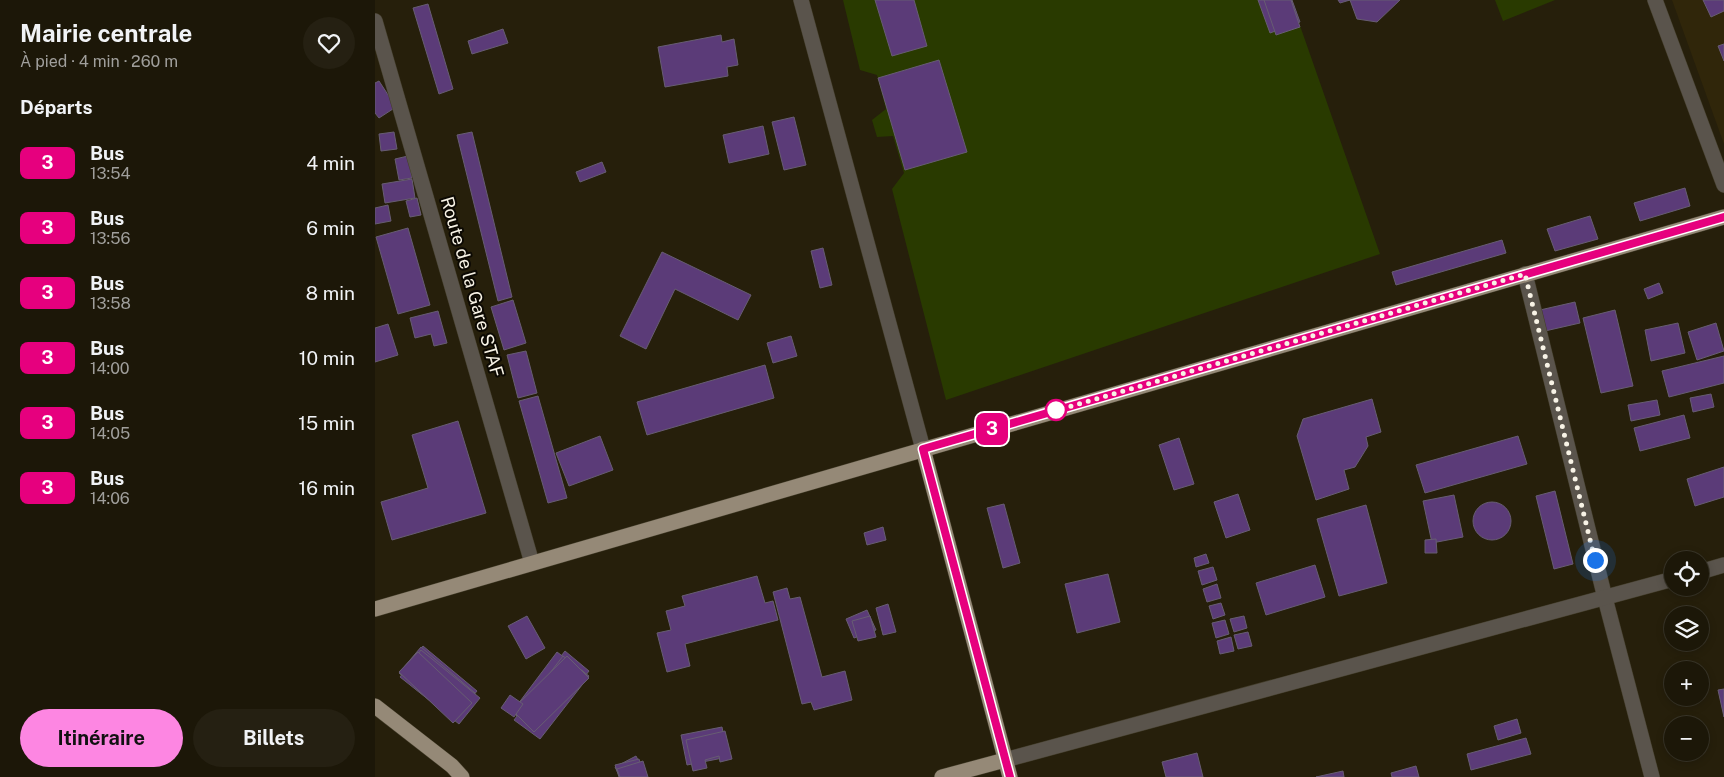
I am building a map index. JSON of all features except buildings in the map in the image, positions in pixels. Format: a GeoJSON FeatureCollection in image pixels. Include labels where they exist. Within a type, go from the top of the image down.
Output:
{"type":"FeatureCollection","features":[{"type":"Feature","properties":{"kind":"main road"},"geometry":{"type":"LineString","coordinates":[[375,609],[1724,217]]}},
{"type":"Feature","properties":{"kind":"main road"},"geometry":{"type":"LineString","coordinates":[[923,449],[1010,777]]}},
{"type":"Feature","properties":{"kind":"main road"},"geometry":{"type":"LineString","coordinates":[[375,706],[452,766],[462,777]]}},
{"type":"Feature","properties":{"kind":"main road"},"geometry":{"type":"LineString","coordinates":[[942,777],[1005,760]]}},
{"type":"Feature","properties":{"kind":"street"},"geometry":{"type":"LineString","coordinates":[[801,0],[923,449]]}},
{"type":"Feature","properties":{"kind":"street"},"geometry":{"type":"LineString","coordinates":[[1655,0],[1724,185]]}},
{"type":"Feature","properties":{"kind":"street","name":"Route de la Gare STAF"},"geometry":{"type":"LineString","coordinates":[[376,28],[531,563]]}},
{"type":"Feature","properties":{"kind":"street"},"geometry":{"type":"LineString","coordinates":[[1525,274],[1605,598],[1652,777]]}},
{"type":"Feature","properties":{"kind":"street"},"geometry":{"type":"LineString","coordinates":[[1709,569],[1724,565]]}},
{"type":"Feature","properties":{"kind":"street"},"geometry":{"type":"LineString","coordinates":[[1005,760],[1664,582]]}},
{"type":"Feature","properties":{"kind":"shaded area"},"geometry":{"type":"Polygon","coordinates":[[[1672,0],[1724,0],[1724,144],[1672,0]]]}},
{"type":"Feature","properties":{"kind":"green space"},"geometry":{"type":"Polygon","coordinates":[[[843,0],[1291,0],[1380,254],[946,400],[892,189],[904,173],[893,136],[877,137],[872,120],[886,109],[877,75],[860,70],[843,0]]]}},
{"type":"Feature","properties":{"kind":"green space"},"geometry":{"type":"Polygon","coordinates":[[[1495,0],[1555,0],[1503,21],[1495,0]]]}},
{"type":"Feature","properties":{"kind":"bus line","name":"3"},"geometry":{"type":"LineString","coordinates":[[1010,777],[923,449],[1724,217]]}},
{"type":"Feature","properties":{"kind":"route"},"geometry":{"type":"LineString","coordinates":[[1056,410],[1525,274],[1595,560]]}}]}
